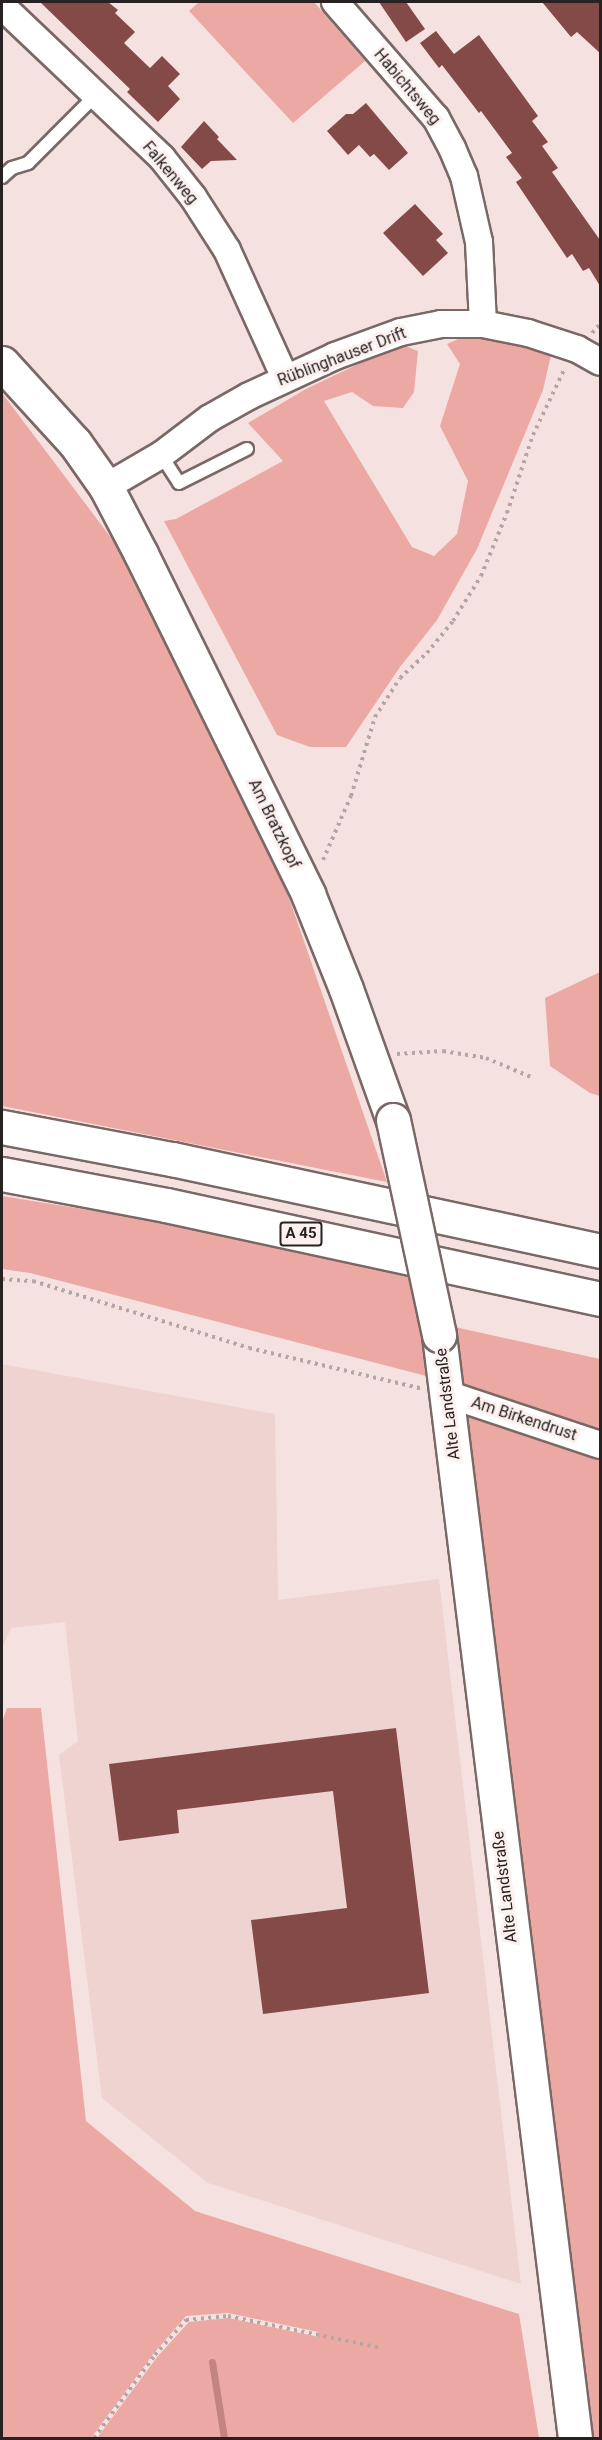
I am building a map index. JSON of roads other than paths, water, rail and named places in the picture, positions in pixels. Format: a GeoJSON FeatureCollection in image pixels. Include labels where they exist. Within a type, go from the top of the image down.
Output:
{"type":"FeatureCollection","features":[{"type":"Feature","properties":{"kind":"main road","name":"Am Bratzkopf"},"geometry":{"type":"LineString","coordinates":[[2,363],[75,443],[106,487],[308,894],[346,989],[393,1120],[439,1335]]}},
{"type":"Feature","properties":{"kind":"main road"},"geometry":{"type":"LineString","coordinates":[[2,1127],[172,1159],[600,1251]]}},
{"type":"Feature","properties":{"kind":"main road","name":"A 45"},"geometry":{"type":"LineString","coordinates":[[2,1174],[166,1205],[600,1299]]}},
{"type":"Feature","properties":{"kind":"main road","name":"Alte Landstraße"},"geometry":{"type":"LineString","coordinates":[[439,1335],[574,2439]]}},
{"type":"Feature","properties":{"kind":"street","name":"Habichtsweg"},"geometry":{"type":"LineString","coordinates":[[335,2],[436,118],[452,148],[464,176],[479,242],[483,324]]}},
{"type":"Feature","properties":{"kind":"street","name":"Falkenweg"},"geometry":{"type":"LineString","coordinates":[[2,6],[162,158],[193,197],[227,250],[285,378]]}},
{"type":"Feature","properties":{"kind":"street","name":"Rüblinghauser Drift"},"geometry":{"type":"LineString","coordinates":[[106,487],[161,455],[210,418],[285,378],[400,332],[441,324],[483,324],[528,333],[577,349],[600,362]]}},
{"type":"Feature","properties":{"kind":"street","name":"Am Birkendrust"},"geometry":{"type":"LineString","coordinates":[[447,1394],[600,1445]]}},
{"type":"Feature","properties":{"kind":"lane"},"geometry":{"type":"LineString","coordinates":[[2,177],[12,168],[28,163],[95,96]]}},
{"type":"Feature","properties":{"kind":"lane"},"geometry":{"type":"LineString","coordinates":[[161,455],[179,483],[247,448]]}},
{"type":"Feature","properties":{"kind":"waterway"},"geometry":{"type":"LineString","coordinates":[[212,2362],[224,2438]]}}]}
